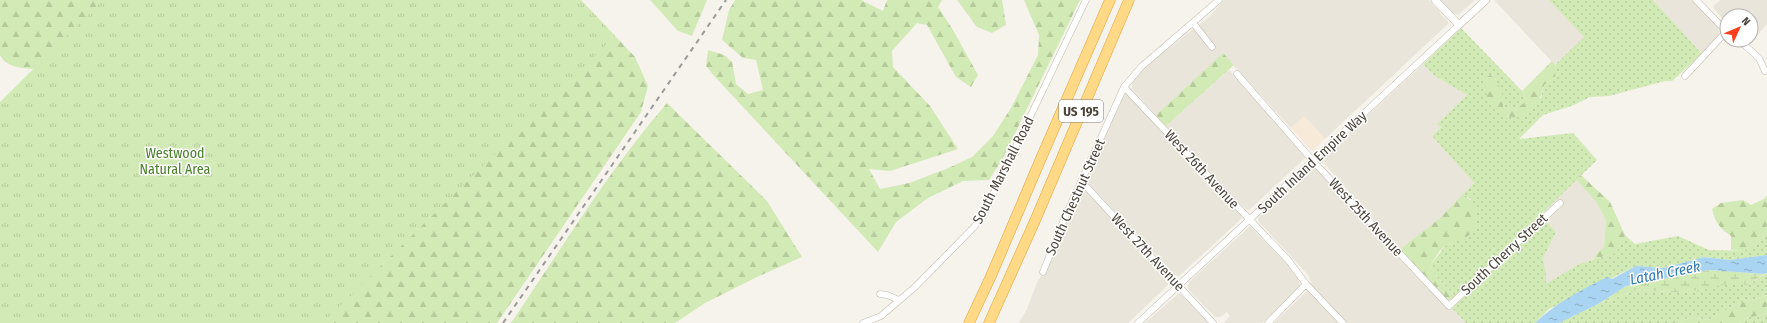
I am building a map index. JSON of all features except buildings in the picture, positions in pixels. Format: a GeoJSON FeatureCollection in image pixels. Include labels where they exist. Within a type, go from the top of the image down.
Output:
{"type":"FeatureCollection","features":[{"type":"Feature","properties":{"kind":"highway","name":"US 195"},"geometry":{"type":"LineString","coordinates":[[969,323],[991,276],[1110,0]]}},
{"type":"Feature","properties":{"kind":"highway","name":"US 195"},"geometry":{"type":"LineString","coordinates":[[989,323],[1129,0]]}},
{"type":"Feature","properties":{"kind":"highway"},"geometry":{"type":"LineString","coordinates":[[994,323],[1006,296],[1011,275]]}},
{"type":"Feature","properties":{"kind":"highway"},"geometry":{"type":"LineString","coordinates":[[974,323],[982,306],[991,276]]}},
{"type":"Feature","properties":{"kind":"street","name":"South Marshall Road"},"geometry":{"type":"LineString","coordinates":[[863,323],[881,316],[915,287],[975,226],[987,207],[1086,0]]}},
{"type":"Feature","properties":{"kind":"street","name":"South Chestnut Street"},"geometry":{"type":"LineString","coordinates":[[1043,272],[1064,217],[1082,182],[1124,87],[1141,68],[1219,0]]}},
{"type":"Feature","properties":{"kind":"street"},"geometry":{"type":"LineString","coordinates":[[1435,0],[1459,25]]}},
{"type":"Feature","properties":{"kind":"street","name":"South Inland Empire Way"},"geometry":{"type":"LineString","coordinates":[[1138,323],[1486,0]]}},
{"type":"Feature","properties":{"kind":"street"},"geometry":{"type":"LineString","coordinates":[[1696,0],[1719,25]]}},
{"type":"Feature","properties":{"kind":"street"},"geometry":{"type":"LineString","coordinates":[[1193,23],[1212,48]]}},
{"type":"Feature","properties":{"kind":"street"},"geometry":{"type":"LineString","coordinates":[[1685,76],[1719,40]]}},
{"type":"Feature","properties":{"kind":"street"},"geometry":{"type":"LineString","coordinates":[[1748,48],[1759,58],[1765,71]]}},
{"type":"Feature","properties":{"kind":"street","name":"West 25th Avenue"},"geometry":{"type":"LineString","coordinates":[[1237,74],[1313,161],[1449,306]]}},
{"type":"Feature","properties":{"kind":"street","name":"West 26th Avenue"},"geometry":{"type":"LineString","coordinates":[[1124,87],[1289,261],[1306,284],[1343,323]]}},
{"type":"Feature","properties":{"kind":"street","name":"West 27th Avenue"},"geometry":{"type":"LineString","coordinates":[[1082,182],[1213,323]]}},
{"type":"Feature","properties":{"kind":"street","name":"South Cherry Street"},"geometry":{"type":"LineString","coordinates":[[1449,306],[1560,203]]}},
{"type":"Feature","properties":{"kind":"street"},"geometry":{"type":"LineString","coordinates":[[1268,323],[1306,284]]}},
{"type":"Feature","properties":{"kind":"street"},"geometry":{"type":"LineString","coordinates":[[880,294],[899,300]]}},
{"type":"Feature","properties":{"kind":"shaded area"},"geometry":{"type":"Polygon","coordinates":[[[1224,0],[1429,0],[1449,23],[1325,139],[1304,116],[1291,128],[1223,54],[1156,115],[1132,89],[1132,82],[1142,69],[1210,16],[1224,0]]]}},
{"type":"Feature","properties":{"kind":"shaded area"},"geometry":{"type":"Polygon","coordinates":[[[1440,0],[1475,0],[1458,15],[1451,12],[1440,0]]]}},
{"type":"Feature","properties":{"kind":"shaded area"},"geometry":{"type":"Polygon","coordinates":[[[1494,0],[1549,0],[1585,37],[1555,65],[1494,0]]]}},
{"type":"Feature","properties":{"kind":"shaded area"},"geometry":{"type":"Polygon","coordinates":[[[1653,0],[1692,0],[1718,27],[1718,39],[1702,54],[1653,0]]]}},
{"type":"Feature","properties":{"kind":"shaded area"},"geometry":{"type":"Polygon","coordinates":[[[1720,0],[1767,0],[1767,24],[1759,33],[1759,8],[1719,8],[1719,14],[1713,7],[1720,0]]]}},
{"type":"Feature","properties":{"kind":"shaded area"},"geometry":{"type":"Polygon","coordinates":[[[1423,64],[1435,76],[1467,95],[1438,123],[1441,127],[1432,136],[1474,183],[1439,219],[1400,249],[1321,160],[1423,64]]]}},
{"type":"Feature","properties":{"kind":"shaded area"},"geometry":{"type":"Polygon","coordinates":[[[1229,70],[1306,156],[1249,210],[1214,180],[1166,126],[1229,70]]]}},
{"type":"Feature","properties":{"kind":"shaded area"},"geometry":{"type":"Polygon","coordinates":[[[1127,93],[1165,134],[1170,144],[1218,194],[1241,215],[1241,219],[1179,276],[1175,275],[1087,182],[1086,178],[1122,96],[1127,93]]]}},
{"type":"Feature","properties":{"kind":"shaded area"},"geometry":{"type":"Polygon","coordinates":[[[1304,116],[1325,139],[1314,150],[1311,150],[1291,128],[1304,116]]]}},
{"type":"Feature","properties":{"kind":"shaded area"},"geometry":{"type":"Polygon","coordinates":[[[1315,166],[1448,307],[1452,308],[1466,323],[1274,323],[1312,286],[1309,276],[1259,222],[1258,218],[1315,166]]]}},
{"type":"Feature","properties":{"kind":"shaded area"},"geometry":{"type":"Polygon","coordinates":[[[1576,179],[1596,202],[1606,220],[1604,247],[1596,254],[1594,259],[1579,264],[1545,285],[1546,274],[1543,258],[1556,232],[1540,215],[1576,179]]]}},
{"type":"Feature","properties":{"kind":"shaded area"},"geometry":{"type":"Polygon","coordinates":[[[1082,190],[1087,192],[1168,278],[1168,285],[1128,323],[1019,323],[1027,309],[1038,280],[1043,274],[1078,192],[1082,190]]]}},
{"type":"Feature","properties":{"kind":"shaded area"},"geometry":{"type":"Polygon","coordinates":[[[1250,226],[1297,275],[1300,285],[1299,289],[1262,323],[1224,323],[1230,316],[1227,312],[1220,317],[1215,317],[1188,289],[1188,285],[1189,282],[1250,226]]]}},
{"type":"Feature","properties":{"kind":"shaded area"},"geometry":{"type":"Polygon","coordinates":[[[1179,293],[1209,323],[1145,323],[1179,293]]]}},
{"type":"Feature","properties":{"kind":"green space","name":"Westwood Natural Area"},"geometry":{"type":"Polygon","coordinates":[[[0,0],[581,0],[635,57],[648,86],[641,112],[497,323],[188,323],[52,70],[16,67],[9,64],[0,55],[0,0]]]}},
{"type":"Feature","properties":{"kind":"green space","name":"Westwood Natural Area"},"geometry":{"type":"Polygon","coordinates":[[[103,0],[581,0],[615,36],[323,323],[0,323],[0,102],[103,0]]]}},
{"type":"Feature","properties":{"kind":"green space"},"geometry":{"type":"Polygon","coordinates":[[[650,0],[707,0],[692,36],[678,31],[650,0]]]}},
{"type":"Feature","properties":{"kind":"green space"},"geometry":{"type":"Polygon","coordinates":[[[735,0],[861,0],[883,11],[887,0],[942,0],[938,7],[953,30],[978,75],[971,87],[956,77],[927,25],[917,23],[892,51],[893,67],[930,106],[958,149],[890,171],[869,169],[880,189],[909,183],[972,157],[993,136],[1011,108],[1038,55],[1039,35],[1024,0],[1080,0],[1002,160],[989,180],[963,181],[928,198],[896,222],[878,252],[706,66],[708,50],[724,55],[732,62],[736,84],[748,94],[763,90],[756,60],[743,58],[722,40],[729,10],[735,0]]]}},
{"type":"Feature","properties":{"kind":"green space"},"geometry":{"type":"Polygon","coordinates":[[[957,0],[1002,0],[1006,25],[992,33],[977,27],[957,0]]]}},
{"type":"Feature","properties":{"kind":"green space"},"geometry":{"type":"Polygon","coordinates":[[[1549,0],[1653,0],[1702,54],[1672,81],[1665,81],[1609,96],[1590,97],[1574,105],[1543,115],[1519,139],[1573,133],[1597,160],[1456,297],[1435,275],[1430,266],[1445,246],[1468,236],[1471,199],[1463,194],[1474,183],[1432,136],[1441,127],[1437,124],[1467,95],[1435,76],[1423,64],[1461,28],[1522,91],[1527,101],[1514,110],[1503,107],[1501,93],[1495,78],[1490,75],[1484,79],[1508,117],[1541,98],[1544,85],[1555,78],[1555,65],[1584,37],[1549,0]]]}},
{"type":"Feature","properties":{"kind":"green space"},"geometry":{"type":"Polygon","coordinates":[[[1223,53],[1234,65],[1166,126],[1156,115],[1223,53]]]}},
{"type":"Feature","properties":{"kind":"green space"},"geometry":{"type":"Polygon","coordinates":[[[1552,61],[1555,65],[1555,78],[1544,85],[1536,105],[1527,114],[1514,117],[1507,116],[1493,108],[1488,98],[1484,79],[1490,75],[1495,78],[1502,93],[1503,107],[1514,110],[1527,101],[1522,91],[1552,61]]]}},
{"type":"Feature","properties":{"kind":"green space"},"geometry":{"type":"Polygon","coordinates":[[[667,103],[767,201],[802,257],[757,277],[705,303],[675,323],[511,323],[605,183],[645,129],[667,103]]]}},
{"type":"Feature","properties":{"kind":"green space"},"geometry":{"type":"Polygon","coordinates":[[[1581,175],[1610,202],[1625,235],[1616,253],[1594,259],[1596,254],[1604,247],[1606,220],[1596,202],[1576,179],[1581,175]]]}},
{"type":"Feature","properties":{"kind":"green space"},"geometry":{"type":"Polygon","coordinates":[[[1463,194],[1473,203],[1476,208],[1476,225],[1473,231],[1466,238],[1445,246],[1430,266],[1435,275],[1456,297],[1450,300],[1446,299],[1400,249],[1439,219],[1463,194]]]}},
{"type":"Feature","properties":{"kind":"green space"},"geometry":{"type":"Polygon","coordinates":[[[1767,195],[1767,234],[1744,251],[1731,250],[1731,236],[1718,225],[1712,209],[1721,203],[1743,200],[1751,205],[1764,199],[1767,195]]]}},
{"type":"Feature","properties":{"kind":"green space"},"geometry":{"type":"Polygon","coordinates":[[[1545,220],[1556,232],[1543,258],[1546,284],[1579,264],[1615,253],[1625,235],[1635,244],[1678,236],[1709,250],[1744,251],[1767,234],[1767,255],[1729,260],[1704,257],[1663,268],[1636,266],[1549,309],[1535,323],[1466,323],[1452,308],[1545,220]]]}},
{"type":"Feature","properties":{"kind":"green space"},"geometry":{"type":"Polygon","coordinates":[[[1709,270],[1764,274],[1748,285],[1732,283],[1684,293],[1637,290],[1598,304],[1626,286],[1709,270]]]}},
{"type":"Feature","properties":{"kind":"green space"},"geometry":{"type":"Polygon","coordinates":[[[1767,273],[1767,294],[1765,296],[1737,304],[1708,320],[1691,317],[1676,323],[1559,323],[1598,304],[1637,290],[1684,293],[1732,282],[1748,285],[1767,273]]]}},
{"type":"Feature","properties":{"kind":"green space"},"geometry":{"type":"Polygon","coordinates":[[[1767,294],[1767,314],[1745,318],[1739,323],[1676,323],[1691,317],[1708,320],[1737,304],[1765,296],[1767,294]]]}},
{"type":"Feature","properties":{"kind":"green space"},"geometry":{"type":"Polygon","coordinates":[[[1767,314],[1767,323],[1739,323],[1745,318],[1767,314]]]}},
{"type":"Feature","properties":{"kind":"water","name":"Latah Creek"},"geometry":{"type":"Polygon","coordinates":[[[1767,255],[1767,273],[1764,274],[1709,270],[1626,286],[1598,304],[1559,323],[1535,323],[1551,309],[1578,292],[1607,277],[1612,279],[1636,266],[1663,268],[1704,257],[1729,260],[1767,255]]]}},
{"type":"Feature","properties":{"kind":"railway"},"geometry":{"type":"LineString","coordinates":[[503,323],[726,0]]}}]}
